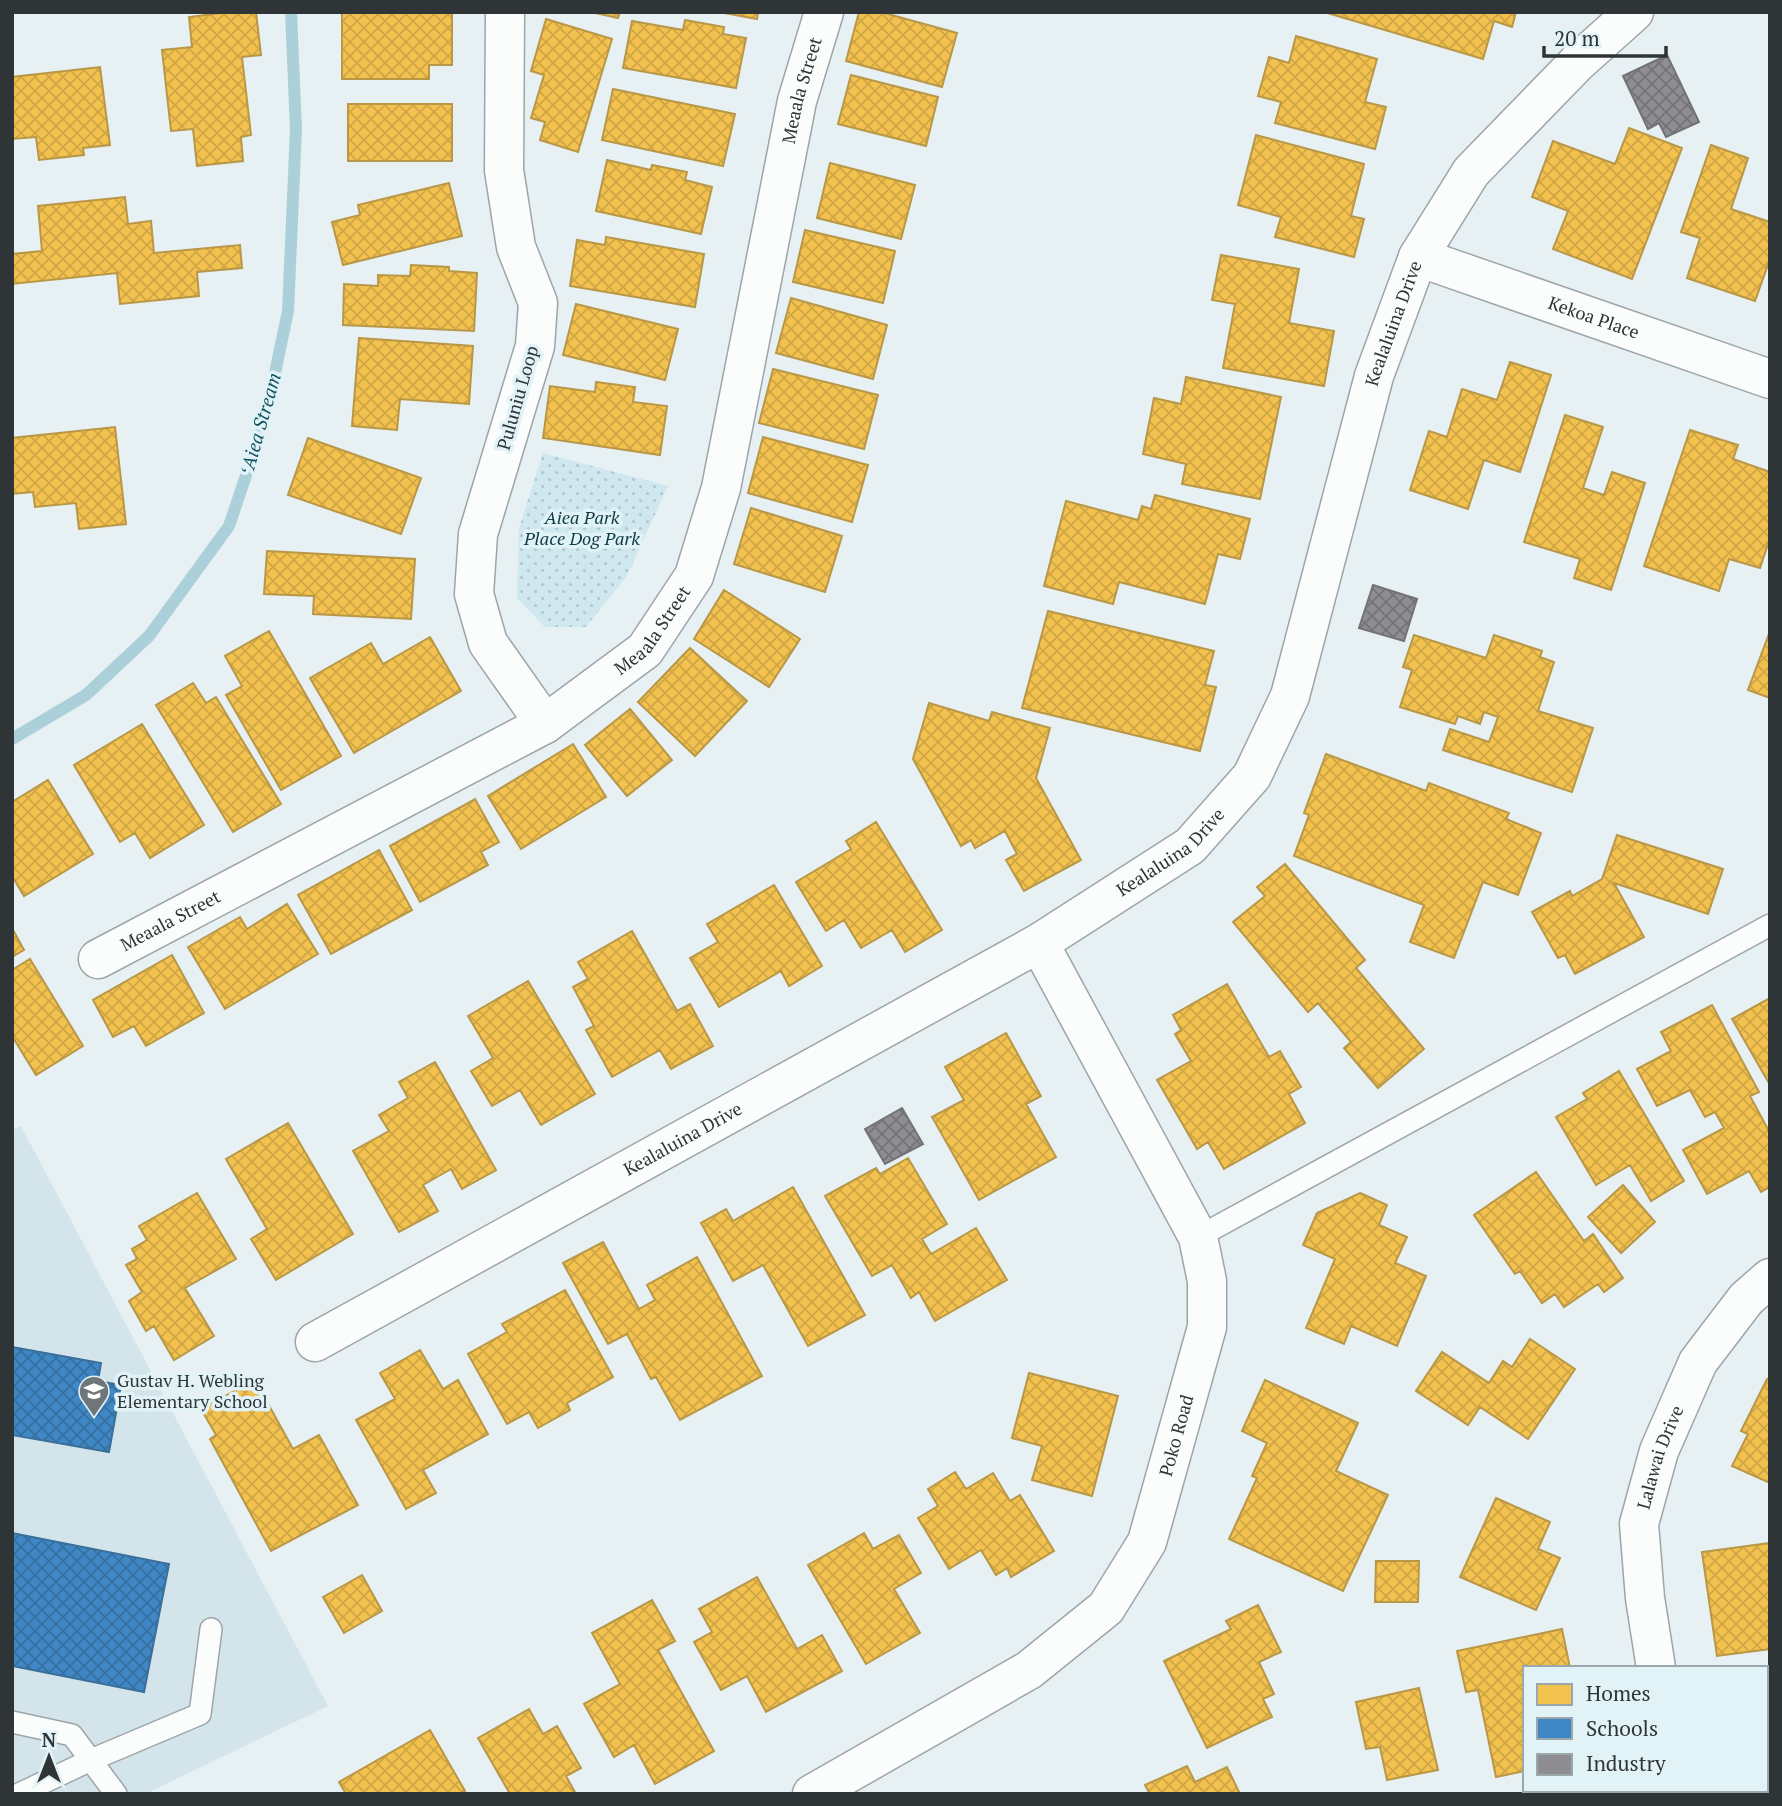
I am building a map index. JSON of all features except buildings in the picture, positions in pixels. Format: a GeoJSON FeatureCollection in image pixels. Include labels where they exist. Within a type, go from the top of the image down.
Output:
{"type":"FeatureCollection","features":[{"type":"Feature","properties":{"kind":"street","name":"Puluniu Loop"},"geometry":{"type":"LineString","coordinates":[[505,12],[504,170],[516,247],[538,303],[535,346],[478,534],[474,594],[488,643],[545,724]]}},
{"type":"Feature","properties":{"kind":"street","name":"Meaala Street"},"geometry":{"type":"LineString","coordinates":[[98,959],[545,724],[645,650],[694,576],[721,488],[797,101],[824,12]]}},
{"type":"Feature","properties":{"kind":"street","name":"Kealaluina Drive"},"geometry":{"type":"LineString","coordinates":[[315,1342],[1039,943],[1190,846],[1252,776],[1290,696],[1374,376],[1418,257],[1471,172],[1577,63],[1634,12]]}},
{"type":"Feature","properties":{"kind":"street","name":"Kekoa Place"},"geometry":{"type":"LineString","coordinates":[[1418,257],[1770,379]]}},
{"type":"Feature","properties":{"kind":"street","name":"Poko Road"},"geometry":{"type":"LineString","coordinates":[[812,1794],[1029,1670],[1106,1608],[1147,1542],[1207,1327],[1207,1281],[1198,1237],[1039,943]]}},
{"type":"Feature","properties":{"kind":"street","name":"Lalawai Drive"},"geometry":{"type":"LineString","coordinates":[[1656,1666],[1645,1598],[1639,1524],[1659,1451],[1698,1362],[1746,1299],[1770,1278]]}},
{"type":"Feature","properties":{"kind":"lane"},"geometry":{"type":"LineString","coordinates":[[1198,1237],[1770,925]]}},
{"type":"Feature","properties":{"kind":"lane"},"geometry":{"type":"LineString","coordinates":[[19,1794],[200,1714],[211,1629]]}},
{"type":"Feature","properties":{"kind":"lane"},"geometry":{"type":"LineString","coordinates":[[12,1722],[72,1735],[116,1794]]}},
{"type":"Feature","properties":{"kind":"shaded area","name":"Gustav H. Webling Elementary School"},"geometry":{"type":"Polygon","coordinates":[[[21,1126],[328,1706],[145,1794],[12,1794],[12,1130],[21,1126]]]}},
{"type":"Feature","properties":{"kind":"green space","name":"Aiea Park Place Dog Park"},"geometry":{"type":"Polygon","coordinates":[[[543,453],[668,486],[627,576],[586,627],[545,627],[517,598],[519,528],[543,453]]]}},
{"type":"Feature","properties":{"kind":"waterway","name":"ʻAiea Stream"},"geometry":{"type":"LineString","coordinates":[[12,739],[86,695],[149,636],[229,526],[266,416],[288,311],[296,129],[291,12]]}},
{"type":"Feature","properties":{"kind":"place","name":"Gustav H. Webling Elementary School"},"geometry":{"type":"Point","coordinates":[94,1418]}}]}
